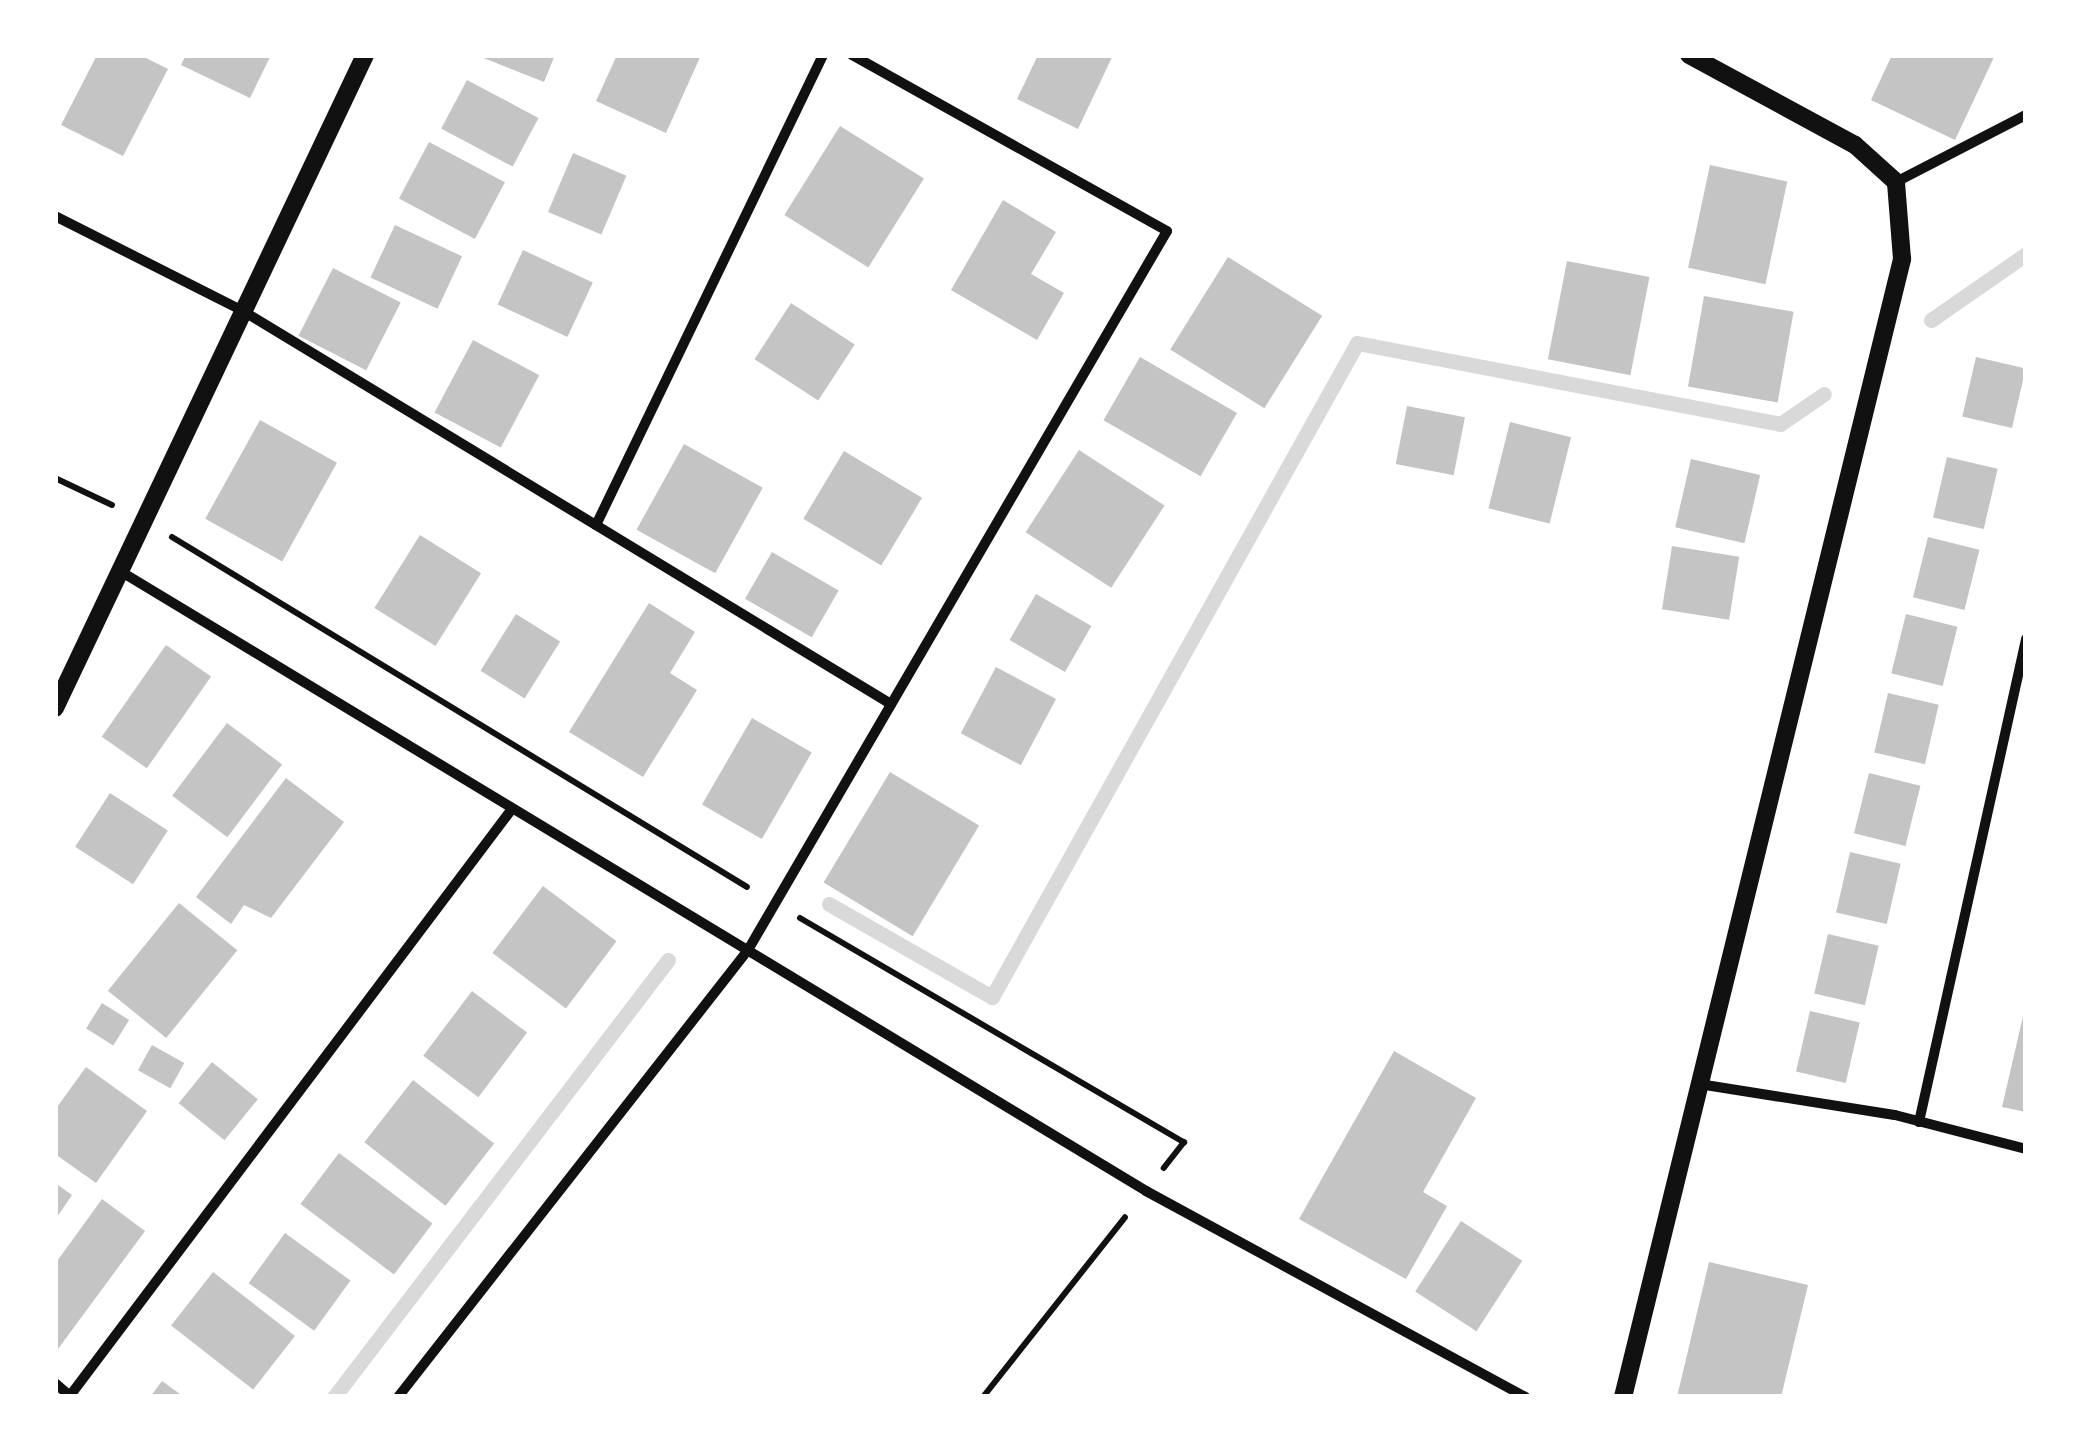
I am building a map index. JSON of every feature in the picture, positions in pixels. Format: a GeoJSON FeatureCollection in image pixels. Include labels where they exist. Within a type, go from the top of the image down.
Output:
{"type":"FeatureCollection","features":[{"type":"Feature","properties":{"kind":"street"},"geometry":{"type":"LineString","coordinates":[[55,708],[365,55]]}},
{"type":"Feature","properties":{"kind":"street"},"geometry":{"type":"LineString","coordinates":[[596,524],[823,55]]}},
{"type":"Feature","properties":{"kind":"street"},"geometry":{"type":"LineString","coordinates":[[398,1397],[748,950],[1167,231],[852,55]]}},
{"type":"Feature","properties":{"kind":"street"},"geometry":{"type":"LineString","coordinates":[[1623,1397],[1902,259],[1896,182],[1855,145],[1689,55]]}},
{"type":"Feature","properties":{"kind":"street"},"geometry":{"type":"LineString","coordinates":[[1896,182],[2026,115]]}},
{"type":"Feature","properties":{"kind":"street"},"geometry":{"type":"LineString","coordinates":[[55,216],[243,311],[891,704]]}},
{"type":"Feature","properties":{"kind":"street"},"geometry":{"type":"LineString","coordinates":[[120,571],[1146,1191],[1526,1397]]}},
{"type":"Feature","properties":{"kind":"street"},"geometry":{"type":"LineString","coordinates":[[1920,1122],[2026,639]]}},
{"type":"Feature","properties":{"kind":"street"},"geometry":{"type":"LineString","coordinates":[[55,1383],[70,1397],[512,808]]}},
{"type":"Feature","properties":{"kind":"street"},"geometry":{"type":"LineString","coordinates":[[1699,1084],[1920,1122],[2026,1148]]}},
{"type":"Feature","properties":{"kind":"path"},"geometry":{"type":"LineString","coordinates":[[55,478],[144,521],[774,903],[1184,1142],[983,1397]]}},
{"type":"Feature","properties":{"kind":"building"},"geometry":{"type":"Polygon","coordinates":[[[97,55],[140,55],[168,69],[123,156],[61,125],[97,55]]]}},
{"type":"Feature","properties":{"kind":"building"},"geometry":{"type":"Polygon","coordinates":[[[186,55],[271,55],[250,98],[181,65],[186,55]]]}},
{"type":"Feature","properties":{"kind":"building"},"geometry":{"type":"Polygon","coordinates":[[[476,55],[555,55],[544,82],[476,55]]]}},
{"type":"Feature","properties":{"kind":"building"},"geometry":{"type":"Polygon","coordinates":[[[617,55],[701,55],[666,133],[596,101],[617,55]]]}},
{"type":"Feature","properties":{"kind":"building"},"geometry":{"type":"Polygon","coordinates":[[[1038,55],[1113,55],[1078,129],[1017,99],[1038,55]]]}},
{"type":"Feature","properties":{"kind":"building"},"geometry":{"type":"Polygon","coordinates":[[[1892,55],[1995,55],[1955,140],[1871,100],[1892,55]]]}},
{"type":"Feature","properties":{"kind":"building"},"geometry":{"type":"Polygon","coordinates":[[[467,80],[539,118],[513,167],[441,129],[467,80]]]}},
{"type":"Feature","properties":{"kind":"building"},"geometry":{"type":"Polygon","coordinates":[[[840,126],[924,178],[868,268],[784,215],[840,126]]]}},
{"type":"Feature","properties":{"kind":"building"},"geometry":{"type":"Polygon","coordinates":[[[429,142],[505,182],[475,239],[399,199],[429,142]]]}},
{"type":"Feature","properties":{"kind":"building"},"geometry":{"type":"Polygon","coordinates":[[[573,153],[626,176],[601,235],[548,212],[573,153]]]}},
{"type":"Feature","properties":{"kind":"building"},"geometry":{"type":"Polygon","coordinates":[[[1710,165],[1787,181],[1765,284],[1688,268],[1710,165]]]}},
{"type":"Feature","properties":{"kind":"building"},"geometry":{"type":"Polygon","coordinates":[[[1003,200],[1056,232],[1031,274],[1064,293],[1037,340],[951,290],[1003,200]]]}},
{"type":"Feature","properties":{"kind":"building"},"geometry":{"type":"Polygon","coordinates":[[[395,225],[462,256],[438,309],[370,278],[395,225]]]}},
{"type":"Feature","properties":{"kind":"building"},"geometry":{"type":"Polygon","coordinates":[[[523,250],[593,283],[567,337],[498,304],[523,250]]]}},
{"type":"Feature","properties":{"kind":"building"},"geometry":{"type":"Polygon","coordinates":[[[1228,257],[1322,316],[1264,408],[1170,349],[1228,257]]]}},
{"type":"Feature","properties":{"kind":"building"},"geometry":{"type":"Polygon","coordinates":[[[1567,261],[1649,277],[1630,375],[1548,359],[1567,261]]]}},
{"type":"Feature","properties":{"kind":"building"},"geometry":{"type":"Polygon","coordinates":[[[333,268],[401,303],[366,370],[298,336],[333,268]]]}},
{"type":"Feature","properties":{"kind":"building"},"geometry":{"type":"Polygon","coordinates":[[[1704,296],[1794,312],[1778,402],[1688,387],[1704,296]]]}},
{"type":"Feature","properties":{"kind":"building"},"geometry":{"type":"Polygon","coordinates":[[[791,303],[855,344],[818,401],[755,359],[791,303]]]}},
{"type":"Feature","properties":{"kind":"building"},"geometry":{"type":"Polygon","coordinates":[[[473,340],[539,375],[501,448],[435,412],[473,340]]]}},
{"type":"Feature","properties":{"kind":"building"},"geometry":{"type":"Polygon","coordinates":[[[1140,357],[1237,413],[1200,476],[1104,420],[1140,357]]]}},
{"type":"Feature","properties":{"kind":"building"},"geometry":{"type":"Polygon","coordinates":[[[1976,357],[2026,368],[2012,428],[1962,416],[1976,357]]]}},
{"type":"Feature","properties":{"kind":"building"},"geometry":{"type":"Polygon","coordinates":[[[1407,406],[1465,417],[1454,475],[1396,464],[1407,406]]]}},
{"type":"Feature","properties":{"kind":"building"},"geometry":{"type":"Polygon","coordinates":[[[260,420],[337,463],[282,561],[205,519],[260,420]]]}},
{"type":"Feature","properties":{"kind":"building"},"geometry":{"type":"Polygon","coordinates":[[[1510,422],[1571,437],[1550,524],[1488,508],[1510,422]]]}},
{"type":"Feature","properties":{"kind":"building"},"geometry":{"type":"Polygon","coordinates":[[[684,444],[763,488],[715,573],[636,530],[684,444]]]}},
{"type":"Feature","properties":{"kind":"building"},"geometry":{"type":"Polygon","coordinates":[[[1079,450],[1165,506],[1111,588],[1026,532],[1079,450]]]}},
{"type":"Feature","properties":{"kind":"building"},"geometry":{"type":"Polygon","coordinates":[[[844,451],[922,498],[881,566],[803,519],[844,451]]]}},
{"type":"Feature","properties":{"kind":"building"},"geometry":{"type":"Polygon","coordinates":[[[1947,457],[1998,469],[1984,529],[1933,517],[1947,457]]]}},
{"type":"Feature","properties":{"kind":"building"},"geometry":{"type":"Polygon","coordinates":[[[1691,459],[1760,475],[1744,543],[1675,527],[1691,459]]]}},
{"type":"Feature","properties":{"kind":"building"},"geometry":{"type":"Polygon","coordinates":[[[420,535],[481,573],[435,646],[374,608],[420,535]]]}},
{"type":"Feature","properties":{"kind":"building"},"geometry":{"type":"Polygon","coordinates":[[[1928,537],[1979,550],[1964,610],[1913,597],[1928,537]]]}},
{"type":"Feature","properties":{"kind":"building"},"geometry":{"type":"Polygon","coordinates":[[[1672,546],[1739,557],[1729,620],[1662,609],[1672,546]]]}},
{"type":"Feature","properties":{"kind":"building"},"geometry":{"type":"Polygon","coordinates":[[[772,552],[839,590],[812,637],[745,599],[772,552]]]}},
{"type":"Feature","properties":{"kind":"building"},"geometry":{"type":"Polygon","coordinates":[[[1036,594],[1091,626],[1065,672],[1010,640],[1036,594]]]}},
{"type":"Feature","properties":{"kind":"building"},"geometry":{"type":"Polygon","coordinates":[[[649,603],[695,632],[670,673],[697,690],[643,777],[569,732],[649,603]]]}},
{"type":"Feature","properties":{"kind":"building"},"geometry":{"type":"Polygon","coordinates":[[[516,614],[560,642],[525,698],[480,671],[516,614]]]}},
{"type":"Feature","properties":{"kind":"building"},"geometry":{"type":"Polygon","coordinates":[[[1906,614],[1957,627],[1943,686],[1891,673],[1906,614]]]}},
{"type":"Feature","properties":{"kind":"building"},"geometry":{"type":"Polygon","coordinates":[[[166,645],[211,677],[147,768],[102,737],[166,645]]]}},
{"type":"Feature","properties":{"kind":"building"},"geometry":{"type":"Polygon","coordinates":[[[996,667],[1056,699],[1021,765],[961,733],[996,667]]]}},
{"type":"Feature","properties":{"kind":"building"},"geometry":{"type":"Polygon","coordinates":[[[1888,693],[1939,705],[1925,764],[1874,752],[1888,693]]]}},
{"type":"Feature","properties":{"kind":"building"},"geometry":{"type":"Polygon","coordinates":[[[752,718],[812,752],[762,839],[702,805],[752,718]]]}},
{"type":"Feature","properties":{"kind":"building"},"geometry":{"type":"Polygon","coordinates":[[[227,723],[282,765],[227,837],[172,796],[227,723]]]}},
{"type":"Feature","properties":{"kind":"building"},"geometry":{"type":"Polygon","coordinates":[[[890,772],[979,826],[913,936],[824,883],[890,772]]]}},
{"type":"Feature","properties":{"kind":"building"},"geometry":{"type":"Polygon","coordinates":[[[1869,773],[1920,786],[1905,846],[1854,833],[1869,773]]]}},
{"type":"Feature","properties":{"kind":"building"},"geometry":{"type":"Polygon","coordinates":[[[286,778],[344,822],[271,918],[244,905],[231,924],[196,897],[286,778]]]}},
{"type":"Feature","properties":{"kind":"building"},"geometry":{"type":"Polygon","coordinates":[[[110,793],[168,831],[133,884],[75,847],[110,793]]]}},
{"type":"Feature","properties":{"kind":"building"},"geometry":{"type":"Polygon","coordinates":[[[1850,852],[1901,864],[1887,924],[1836,912],[1850,852]]]}},
{"type":"Feature","properties":{"kind":"building"},"geometry":{"type":"Polygon","coordinates":[[[543,886],[616,941],[566,1008],[492,953],[543,886]]]}},
{"type":"Feature","properties":{"kind":"building"},"geometry":{"type":"Polygon","coordinates":[[[179,903],[237,950],[166,1038],[108,991],[179,903]]]}},
{"type":"Feature","properties":{"kind":"building"},"geometry":{"type":"Polygon","coordinates":[[[1828,934],[1879,946],[1865,1005],[1814,993],[1828,934]]]}},
{"type":"Feature","properties":{"kind":"building"},"geometry":{"type":"Polygon","coordinates":[[[472,991],[527,1033],[478,1097],[423,1056],[472,991]]]}},
{"type":"Feature","properties":{"kind":"building"},"geometry":{"type":"Polygon","coordinates":[[[102,1003],[129,1020],[113,1045],[86,1028],[102,1003]]]}},
{"type":"Feature","properties":{"kind":"building"},"geometry":{"type":"Polygon","coordinates":[[[1810,1011],[1860,1022],[1846,1083],[1796,1071],[1810,1011]]]}},
{"type":"Feature","properties":{"kind":"building"},"geometry":{"type":"Polygon","coordinates":[[[2026,1012],[2026,1112],[2002,1107],[2026,1012]]]}},
{"type":"Feature","properties":{"kind":"building"},"geometry":{"type":"Polygon","coordinates":[[[152,1045],[184,1063],[170,1088],[138,1070],[152,1045]]]}},
{"type":"Feature","properties":{"kind":"building"},"geometry":{"type":"Polygon","coordinates":[[[1394,1051],[1476,1098],[1423,1192],[1447,1206],[1406,1279],[1299,1219],[1394,1051]]]}},
{"type":"Feature","properties":{"kind":"building"},"geometry":{"type":"Polygon","coordinates":[[[212,1062],[258,1099],[224,1140],[179,1103],[212,1062]]]}},
{"type":"Feature","properties":{"kind":"building"},"geometry":{"type":"Polygon","coordinates":[[[86,1067],[147,1111],[96,1183],[55,1154],[55,1110],[86,1067]]]}},
{"type":"Feature","properties":{"kind":"building"},"geometry":{"type":"Polygon","coordinates":[[[413,1080],[494,1143],[446,1206],[364,1142],[413,1080]]]}},
{"type":"Feature","properties":{"kind":"building"},"geometry":{"type":"Polygon","coordinates":[[[339,1153],[432,1223],[394,1275],[300,1204],[339,1153]]]}},
{"type":"Feature","properties":{"kind":"building"},"geometry":{"type":"Polygon","coordinates":[[[55,1183],[72,1195],[55,1220],[55,1183]]]}},
{"type":"Feature","properties":{"kind":"building"},"geometry":{"type":"Polygon","coordinates":[[[102,1199],[145,1231],[55,1353],[55,1264],[102,1199]]]}},
{"type":"Feature","properties":{"kind":"building"},"geometry":{"type":"Polygon","coordinates":[[[1461,1221],[1522,1261],[1476,1331],[1415,1291],[1461,1221]]]}},
{"type":"Feature","properties":{"kind":"building"},"geometry":{"type":"Polygon","coordinates":[[[285,1233],[351,1281],[314,1331],[249,1283],[285,1233]]]}},
{"type":"Feature","properties":{"kind":"building"},"geometry":{"type":"Polygon","coordinates":[[[1709,1262],[1808,1285],[1781,1397],[1677,1397],[1709,1262]]]}},
{"type":"Feature","properties":{"kind":"building"},"geometry":{"type":"Polygon","coordinates":[[[213,1272],[295,1336],[253,1390],[171,1326],[213,1272]]]}},
{"type":"Feature","properties":{"kind":"building"},"geometry":{"type":"Polygon","coordinates":[[[162,1381],[184,1397],[150,1397],[162,1381]]]}},
{"type":"Feature","properties":{"kind":"waterway"},"geometry":{"type":"LineString","coordinates":[[1931,320],[2026,254]]}},
{"type":"Feature","properties":{"kind":"waterway"},"geometry":{"type":"LineString","coordinates":[[829,904],[992,997],[1357,343],[1780,424],[1824,394]]}},
{"type":"Feature","properties":{"kind":"waterway"},"geometry":{"type":"LineString","coordinates":[[334,1397],[668,960]]}}]}
